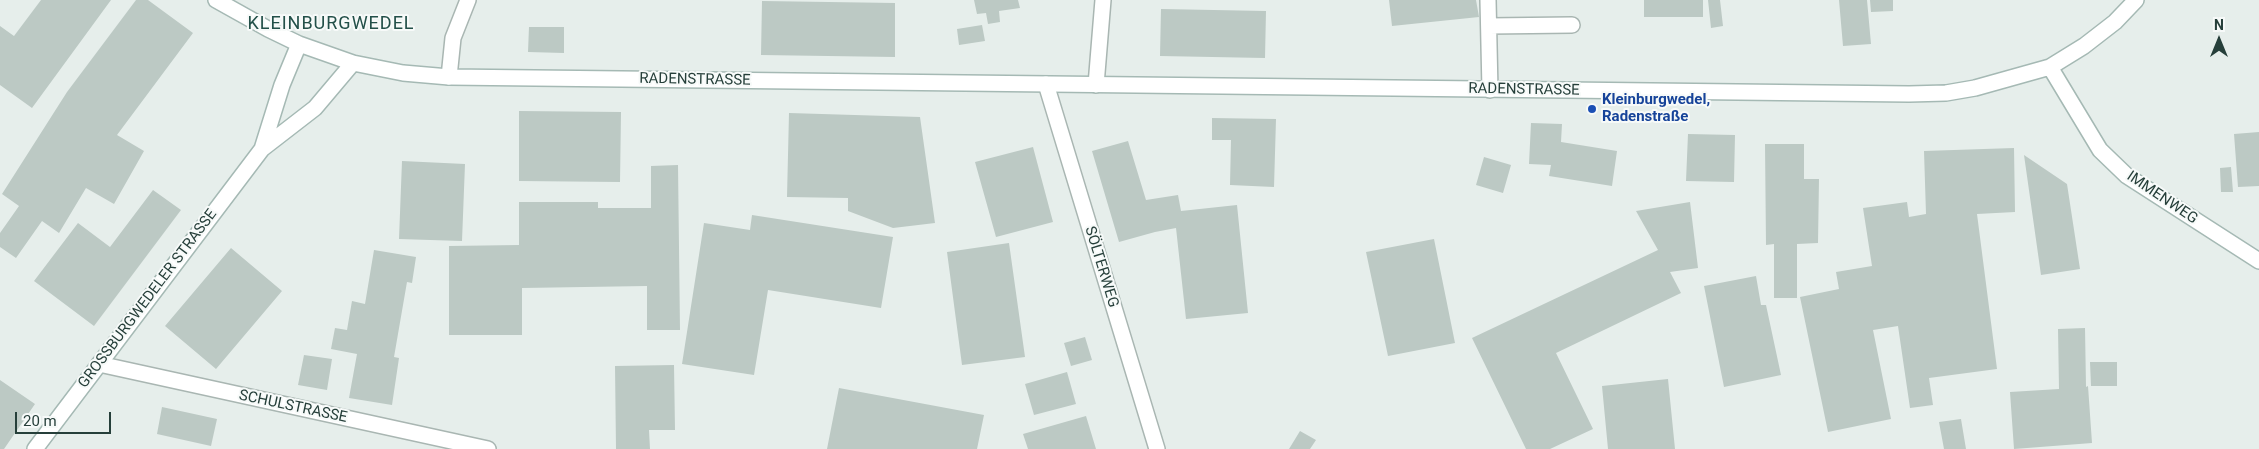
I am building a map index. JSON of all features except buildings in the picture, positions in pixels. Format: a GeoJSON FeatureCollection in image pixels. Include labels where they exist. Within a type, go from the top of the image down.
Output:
{"type":"FeatureCollection","features":[{"type":"Feature","properties":{"kind":"street","name":"RADENSTRASSE"},"geometry":{"type":"LineString","coordinates":[[216,0],[299,44],[353,64],[403,73],[449,77],[1909,94],[1946,93],[1975,88],[2050,67],[2084,46],[2114,22],[2136,0]]}},
{"type":"Feature","properties":{"kind":"street"},"geometry":{"type":"LineString","coordinates":[[449,77],[453,38],[468,0]]}},
{"type":"Feature","properties":{"kind":"street"},"geometry":{"type":"LineString","coordinates":[[1096,85],[1103,0]]}},
{"type":"Feature","properties":{"kind":"street"},"geometry":{"type":"LineString","coordinates":[[1488,0],[1490,90]]}},
{"type":"Feature","properties":{"kind":"street"},"geometry":{"type":"LineString","coordinates":[[1489,26],[1572,25]]}},
{"type":"Feature","properties":{"kind":"street","name":"GROSSBURGWEDELER STRASSE"},"geometry":{"type":"LineString","coordinates":[[262,149],[282,85],[299,44]]}},
{"type":"Feature","properties":{"kind":"street","name":"GROSSBURGWEDELER STRASSE"},"geometry":{"type":"LineString","coordinates":[[35,449],[262,149],[315,108],[353,64]]}},
{"type":"Feature","properties":{"kind":"street","name":"IMMENWEG"},"geometry":{"type":"LineString","coordinates":[[2050,67],[2100,150],[2127,176],[2259,261]]}},
{"type":"Feature","properties":{"kind":"street","name":"SÖLTERWEG"},"geometry":{"type":"LineString","coordinates":[[1046,84],[1157,449]]}},
{"type":"Feature","properties":{"kind":"street","name":"SCHULSTRASSE"},"geometry":{"type":"LineString","coordinates":[[99,364],[488,449]]}},
{"type":"Feature","properties":{"kind":"place","name":"Kleinburgwedel, Radenstraße"},"geometry":{"type":"Point","coordinates":[1592,109]}},
{"type":"Feature","properties":{"kind":"district","name":"KLEINBURGWEDEL"},"geometry":{"type":"Point","coordinates":[331,24]}}]}
